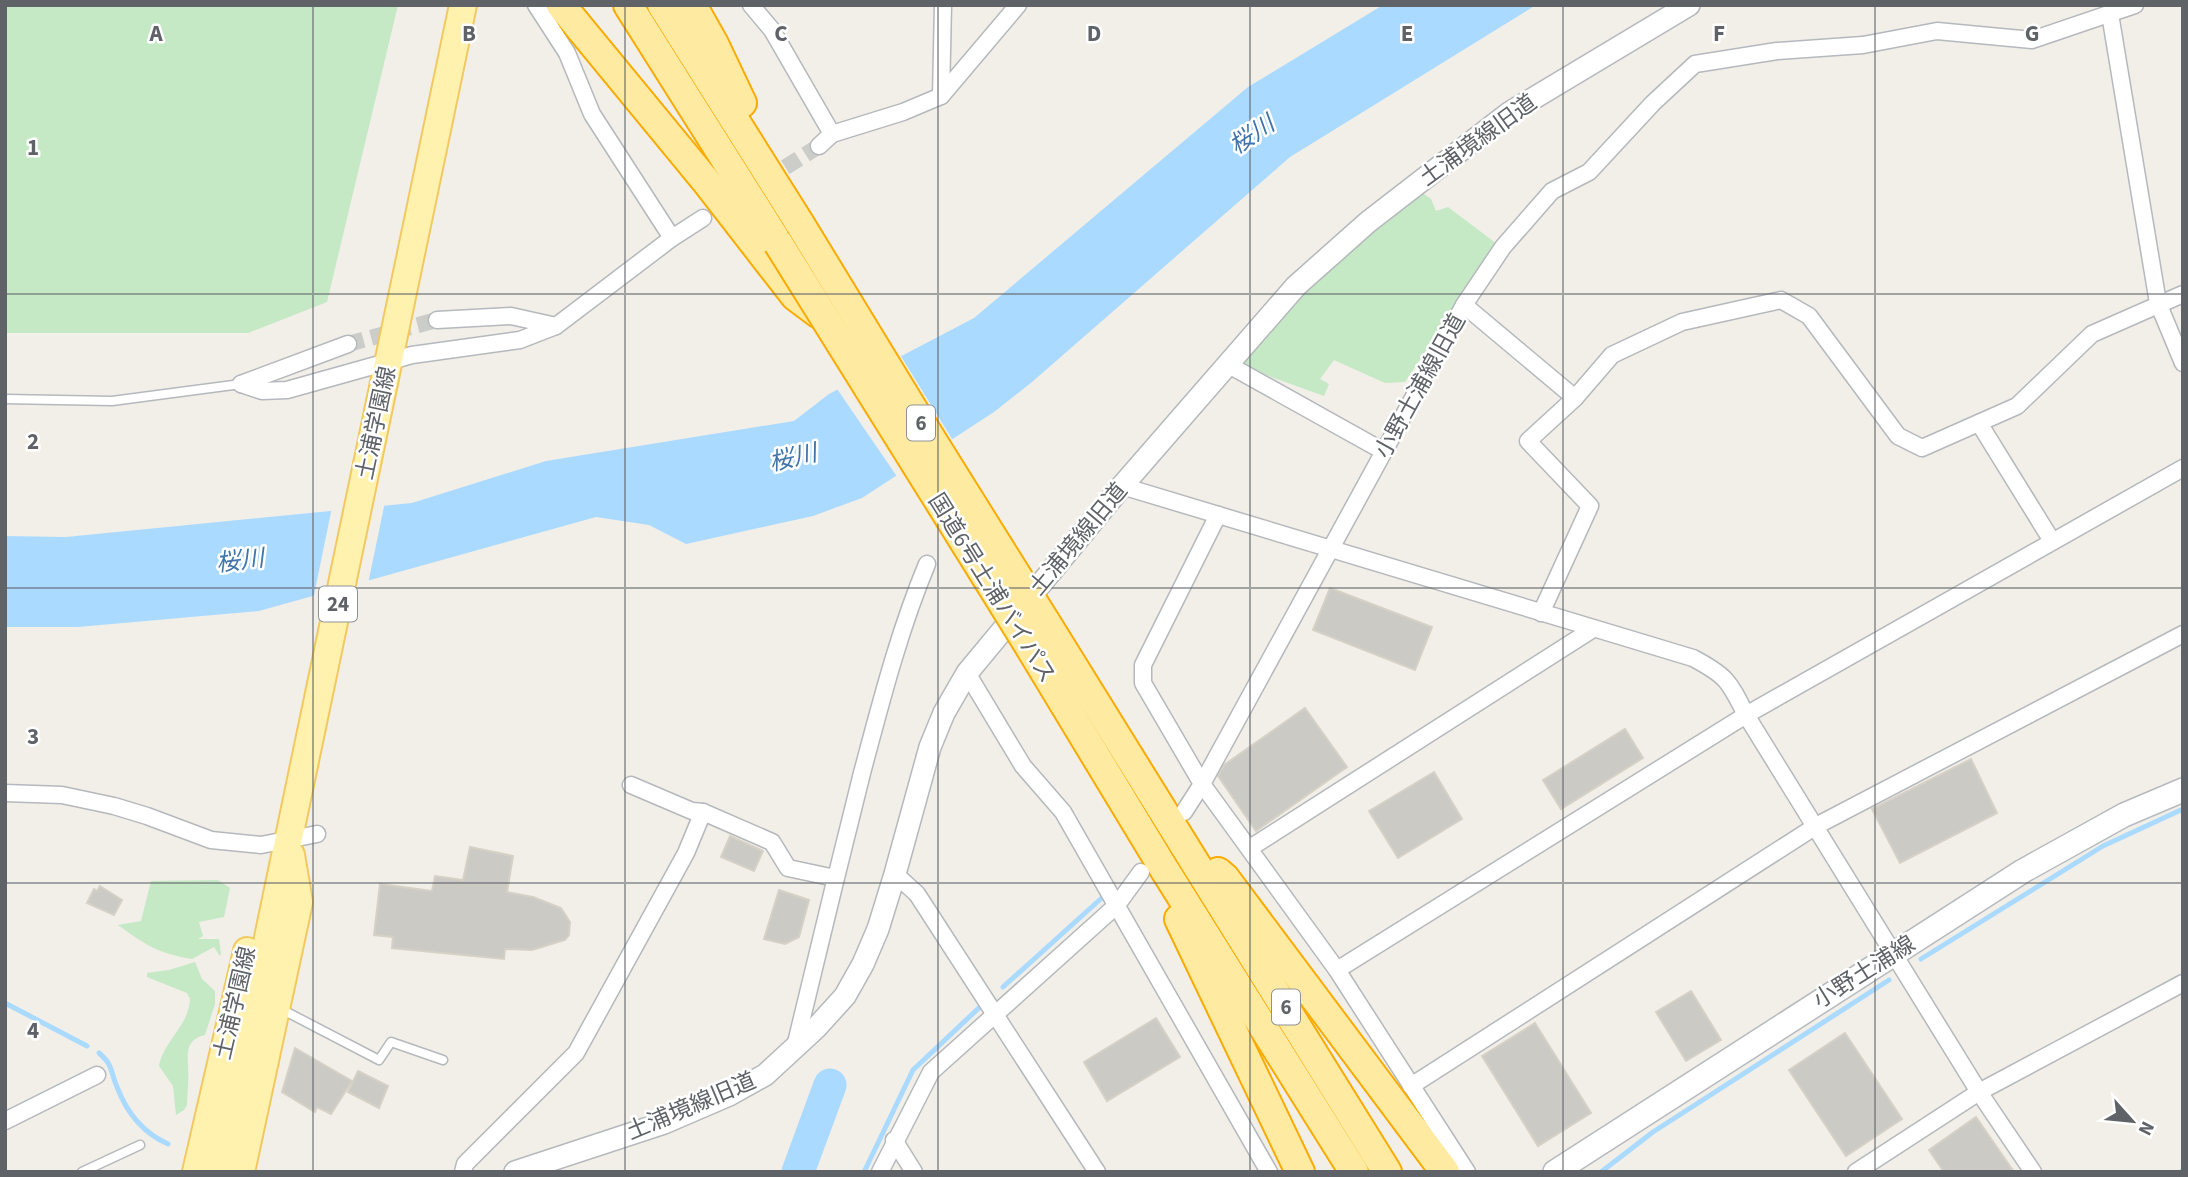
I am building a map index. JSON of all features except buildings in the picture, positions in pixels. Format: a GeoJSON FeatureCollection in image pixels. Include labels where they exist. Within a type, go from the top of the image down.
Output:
{"type":"FeatureCollection","features":[{"type":"Feature","properties":{"kind":"highway"},"geometry":{"type":"LineString","coordinates":[[561,5],[769,247]]}},
{"type":"Feature","properties":{"kind":"highway","name":"国道6号土浦バイパス"},"geometry":{"type":"LineString","coordinates":[[628,5],[769,247],[825,318],[1034,628],[1184,843],[1387,1172]]}},
{"type":"Feature","properties":{"kind":"highway","name":"国道6号土浦バイパス"},"geometry":{"type":"LineString","coordinates":[[662,5],[795,215],[922,424],[1034,628],[1151,868],[1354,1172]]}},
{"type":"Feature","properties":{"kind":"highway"},"geometry":{"type":"LineString","coordinates":[[692,5],[714,44],[795,215]]}},
{"type":"Feature","properties":{"kind":"highway"},"geometry":{"type":"LineString","coordinates":[[1184,843],[1225,878],[1445,1172]]}},
{"type":"Feature","properties":{"kind":"highway"},"geometry":{"type":"LineString","coordinates":[[1151,868],[1168,897],[1300,1172]]}},
{"type":"Feature","properties":{"kind":"main road","name":"土浦学園線"},"geometry":{"type":"LineString","coordinates":[[196,1172],[266,874],[291,828],[463,5]]}},
{"type":"Feature","properties":{"kind":"main road","name":"小野土浦線"},"geometry":{"type":"LineString","coordinates":[[1555,1172],[2022,871],[2124,816],[2183,790]]}},
{"type":"Feature","properties":{"kind":"main road","name":"土浦学園線"},"geometry":{"type":"LineString","coordinates":[[241,1172],[299,902],[291,828]]}},
{"type":"Feature","properties":{"kind":"main road","name":"24"},"geometry":{"type":"LineString","coordinates":[[219,1172],[291,828]]}},
{"type":"Feature","properties":{"kind":"street"},"geometry":{"type":"LineString","coordinates":[[536,5],[567,53],[592,114],[672,238]]}},
{"type":"Feature","properties":{"kind":"street"},"geometry":{"type":"LineString","coordinates":[[751,5],[772,30],[832,134]]}},
{"type":"Feature","properties":{"kind":"street"},"geometry":{"type":"LineString","coordinates":[[941,96],[943,5]]}},
{"type":"Feature","properties":{"kind":"street"},"geometry":{"type":"LineString","coordinates":[[819,146],[832,134],[903,112],[941,96],[1018,5]]}},
{"type":"Feature","properties":{"kind":"street","name":"土浦境線旧道"},"geometry":{"type":"LineString","coordinates":[[515,1172],[664,1123],[729,1095],[765,1074],[795,1048],[845,996],[863,964],[878,929],[930,747],[944,713],[968,673],[1122,486],[1296,286],[1368,222],[1510,113],[1689,5]]}},
{"type":"Feature","properties":{"kind":"street"},"geometry":{"type":"LineString","coordinates":[[1464,305],[1503,247],[1552,191],[1589,172],[1653,103],[1695,64],[1777,51],[1863,46],[1937,31],[2032,40],[2135,5]]}},
{"type":"Feature","properties":{"kind":"street"},"geometry":{"type":"LineString","coordinates":[[2110,14],[2158,303],[2183,363]]}},
{"type":"Feature","properties":{"kind":"street"},"geometry":{"type":"LineString","coordinates":[[241,384],[262,391],[287,390],[412,355],[520,341],[556,326],[672,238],[703,218]]}},
{"type":"Feature","properties":{"kind":"street"},"geometry":{"type":"LineString","coordinates":[[1541,613],[1590,506],[1528,441],[1575,398],[1612,355],[1682,322],[1781,300],[1809,316],[1898,436],[1922,447],[2017,406],[2092,334],[2183,294]]}},
{"type":"Feature","properties":{"kind":"street","name":"小野土浦線旧道"},"geometry":{"type":"LineString","coordinates":[[1184,812],[1202,784],[1464,305],[1575,398]]}},
{"type":"Feature","properties":{"kind":"street"},"geometry":{"type":"LineString","coordinates":[[437,320],[511,316],[556,326]]}},
{"type":"Feature","properties":{"kind":"street"},"geometry":{"type":"LineString","coordinates":[[241,384],[348,344]]}},
{"type":"Feature","properties":{"kind":"street"},"geometry":{"type":"LineString","coordinates":[[1227,364],[1383,451]]}},
{"type":"Feature","properties":{"kind":"street"},"geometry":{"type":"LineString","coordinates":[[1979,423],[2052,541]]}},
{"type":"Feature","properties":{"kind":"street"},"geometry":{"type":"LineString","coordinates":[[1337,970],[1746,715],[2183,468]]}},
{"type":"Feature","properties":{"kind":"street"},"geometry":{"type":"LineString","coordinates":[[1122,486],[1692,658],[1716,671],[1731,684],[1746,715],[1979,1092],[2033,1172]]}},
{"type":"Feature","properties":{"kind":"street"},"geometry":{"type":"LineString","coordinates":[[1218,515],[1143,665],[1143,683],[1202,784],[1337,970],[1467,1172]]}},
{"type":"Feature","properties":{"kind":"street"},"geometry":{"type":"LineString","coordinates":[[795,1048],[835,877],[884,692],[910,605],[927,564]]}},
{"type":"Feature","properties":{"kind":"street"},"geometry":{"type":"LineString","coordinates":[[1250,848],[1593,629]]}},
{"type":"Feature","properties":{"kind":"street"},"geometry":{"type":"LineString","coordinates":[[1411,1086],[1816,826],[2183,634]]}},
{"type":"Feature","properties":{"kind":"street"},"geometry":{"type":"LineString","coordinates":[[968,673],[1023,766],[1063,812],[1263,1170]]}},
{"type":"Feature","properties":{"kind":"street"},"geometry":{"type":"LineString","coordinates":[[631,785],[772,842],[788,868],[835,877]]}},
{"type":"Feature","properties":{"kind":"street"},"geometry":{"type":"LineString","coordinates":[[5,793],[62,795],[114,806],[211,840],[261,845],[291,828],[317,834]]}},
{"type":"Feature","properties":{"kind":"street"},"geometry":{"type":"LineString","coordinates":[[463,1172],[465,1164],[576,1053],[686,853],[703,812]]}},
{"type":"Feature","properties":{"kind":"street"},"geometry":{"type":"LineString","coordinates":[[880,1172],[931,1072],[1117,905],[1151,868]]}},
{"type":"Feature","properties":{"kind":"street"},"geometry":{"type":"LineString","coordinates":[[895,874],[917,894],[1097,1172]]}},
{"type":"Feature","properties":{"kind":"street"},"geometry":{"type":"LineString","coordinates":[[1856,1172],[1979,1092],[2183,983]]}},
{"type":"Feature","properties":{"kind":"street"},"geometry":{"type":"LineString","coordinates":[[5,1121],[97,1075]]}},
{"type":"Feature","properties":{"kind":"street"},"geometry":{"type":"LineString","coordinates":[[894,1140],[914,1172]]}},
{"type":"Feature","properties":{"kind":"lane"},"geometry":{"type":"LineString","coordinates":[[5,399],[112,401],[241,384]]}},
{"type":"Feature","properties":{"kind":"lane"},"geometry":{"type":"LineString","coordinates":[[276,1007],[379,1059],[391,1042],[443,1060]]}},
{"type":"Feature","properties":{"kind":"lane"},"geometry":{"type":"LineString","coordinates":[[82,1172],[140,1145]]}},
{"type":"Feature","properties":{"kind":"green space"},"geometry":{"type":"Polygon","coordinates":[[[5,5],[398,5],[327,302],[248,333],[5,333],[5,5]]]}},
{"type":"Feature","properties":{"kind":"green space"},"geometry":{"type":"Polygon","coordinates":[[[1421,192],[1431,199],[1436,211],[1448,207],[1497,244],[1405,382],[1385,383],[1334,360],[1320,379],[1329,384],[1324,396],[1233,363],[1300,290],[1421,192]]]}},
{"type":"Feature","properties":{"kind":"green space"},"geometry":{"type":"Polygon","coordinates":[[[218,880],[230,888],[224,917],[199,922],[203,936],[198,939],[219,939],[220,956],[214,947],[192,959],[170,954],[144,943],[118,925],[141,921],[151,881],[218,880]]]}},
{"type":"Feature","properties":{"kind":"green space"},"geometry":{"type":"Polygon","coordinates":[[[195,962],[202,979],[215,991],[215,1004],[205,1035],[190,1044],[187,1105],[176,1115],[173,1086],[159,1066],[166,1048],[189,1009],[190,999],[187,993],[147,977],[147,973],[195,962]]]}},
{"type":"Feature","properties":{"kind":"water","name":"桜川"},"geometry":{"type":"Polygon","coordinates":[[[1383,5],[1536,5],[1290,157],[1032,382],[994,412],[862,498],[813,516],[686,544],[649,525],[596,517],[259,611],[78,627],[5,627],[5,536],[66,537],[412,503],[546,461],[794,421],[829,394],[974,318],[1248,87],[1383,5]]]}},
{"type":"Feature","properties":{"kind":"pier"},"geometry":{"type":"Polygon","coordinates":[[[899,353],[954,442],[898,478],[835,386],[899,353]]]}},
{"type":"Feature","properties":{"kind":"pier"},"geometry":{"type":"Polygon","coordinates":[[[385,502],[368,584],[313,600],[332,507],[385,502]]]}},
{"type":"Feature","properties":{"kind":"waterway"},"geometry":{"type":"LineString","coordinates":[[1921,959],[2103,846],[2183,809]]}},
{"type":"Feature","properties":{"kind":"waterway"},"geometry":{"type":"LineString","coordinates":[[1003,987],[1105,895]]}},
{"type":"Feature","properties":{"kind":"waterway"},"geometry":{"type":"LineString","coordinates":[[1601,1172],[1653,1132],[1889,980]]}},
{"type":"Feature","properties":{"kind":"waterway"},"geometry":{"type":"LineString","coordinates":[[5,1003],[87,1046]]}},
{"type":"Feature","properties":{"kind":"waterway"},"geometry":{"type":"LineString","coordinates":[[864,1172],[913,1070],[982,1005]]}},
{"type":"Feature","properties":{"kind":"waterway"},"geometry":{"type":"LineString","coordinates":[[99,1053],[109,1065],[131,1114],[151,1134],[168,1144]]}},
{"type":"Feature","properties":{"kind":"waterway"},"geometry":{"type":"LineString","coordinates":[[798,1172],[830,1085]]}},
{"type":"Feature","properties":{"kind":"tunnel"},"geometry":{"type":"LineString","coordinates":[[765,180],[819,146]]}},
{"type":"Feature","properties":{"kind":"tunnel"},"geometry":{"type":"LineString","coordinates":[[348,344],[437,320]]}}]}
